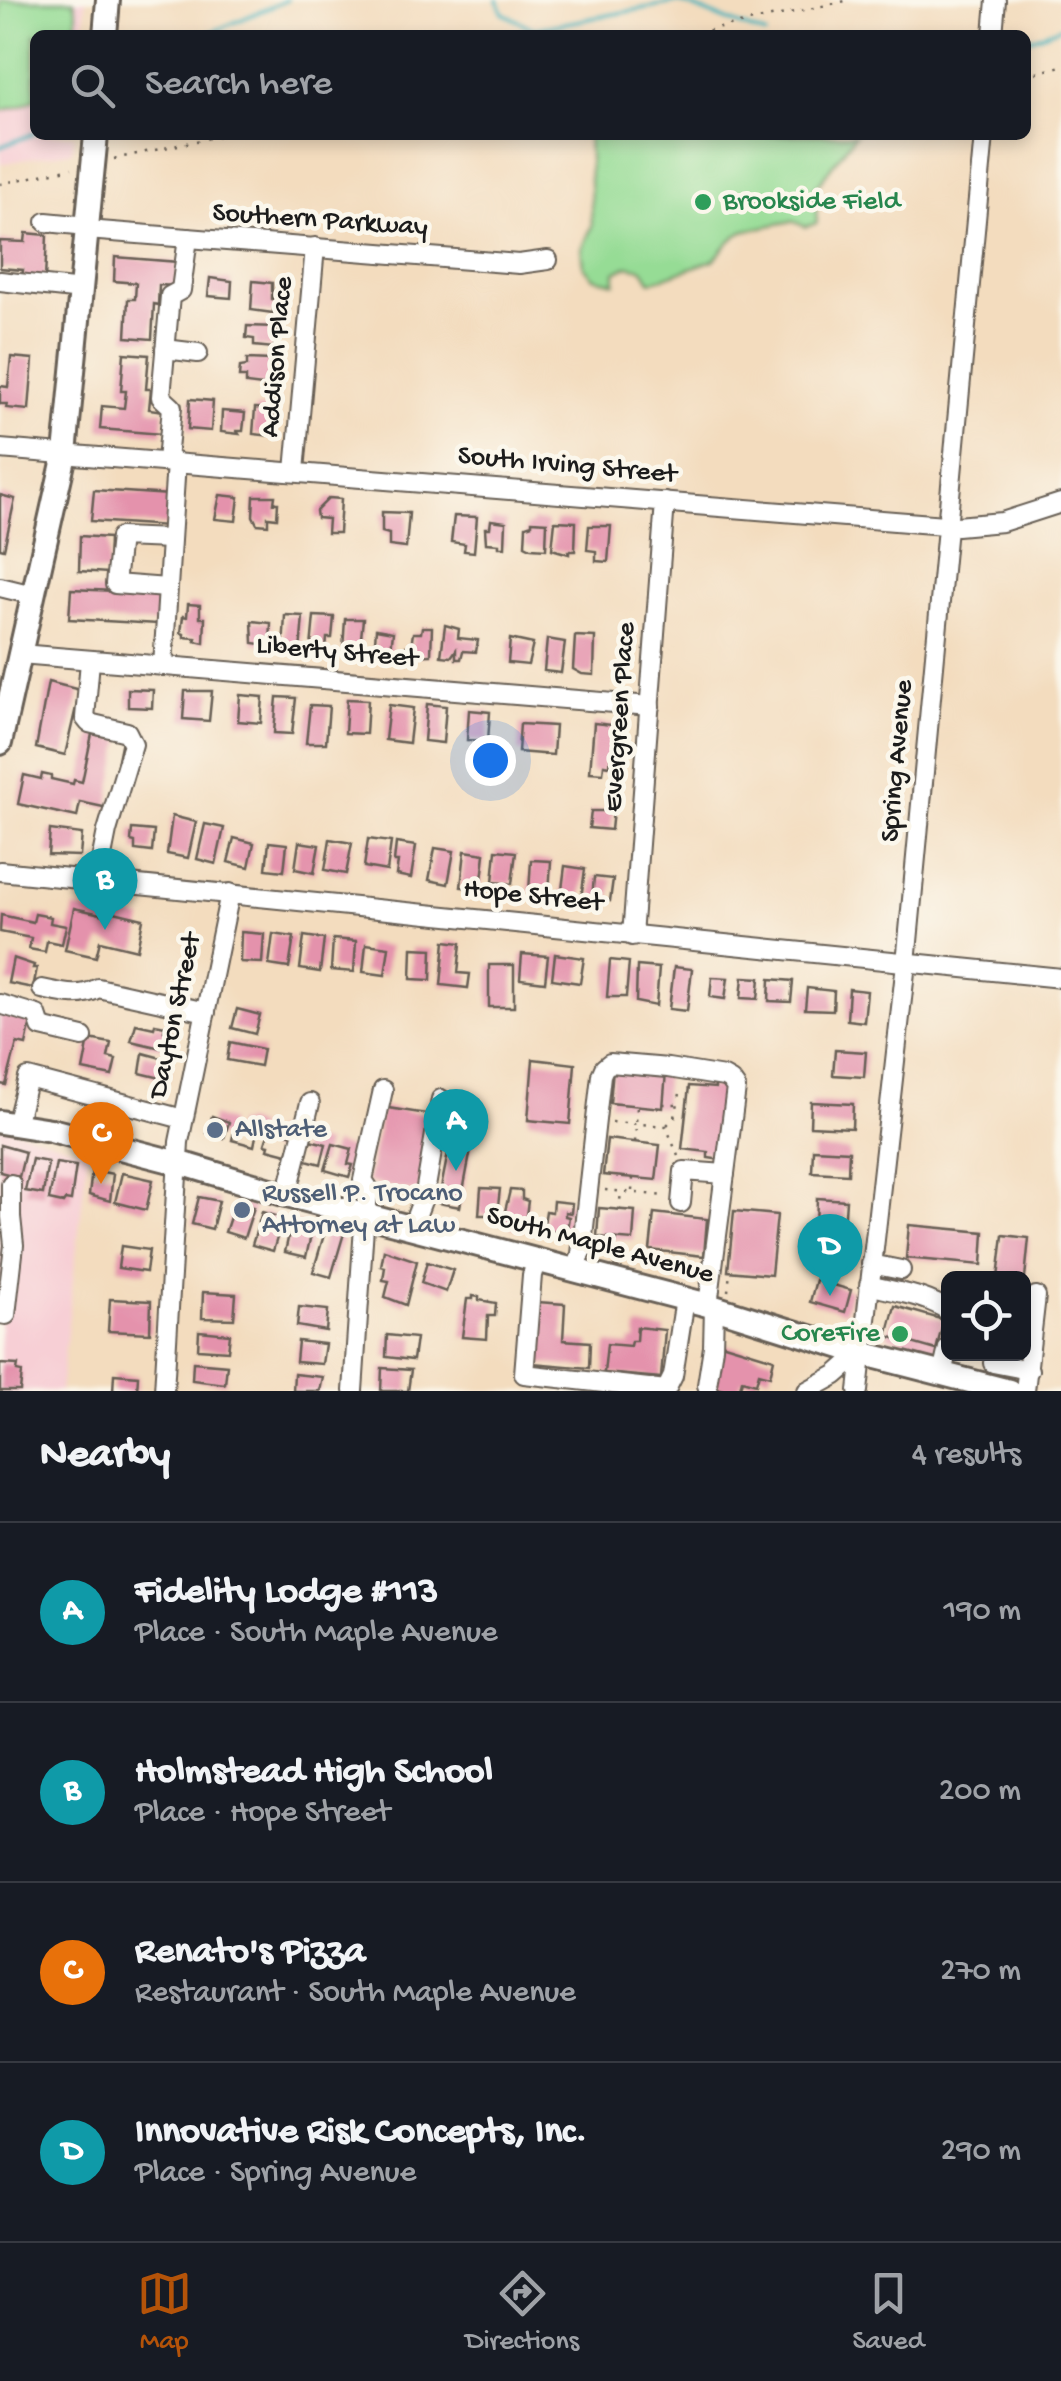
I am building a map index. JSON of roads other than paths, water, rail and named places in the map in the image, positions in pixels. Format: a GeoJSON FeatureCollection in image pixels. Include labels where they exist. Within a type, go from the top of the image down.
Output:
{"type":"FeatureCollection","features":[{"type":"Feature","properties":{"kind":"main road"},"geometry":{"type":"LineString","coordinates":[[105,30],[108,0]]}},
{"type":"Feature","properties":{"kind":"main road"},"geometry":{"type":"LineString","coordinates":[[0,743],[65,454],[96,140]]}},
{"type":"Feature","properties":{"kind":"main road","name":"South Maple Avenue"},"geometry":{"type":"LineString","coordinates":[[8,1124],[51,1130],[684,1299],[717,1302],[861,1353],[1009,1391]]}},
{"type":"Feature","properties":{"kind":"street"},"geometry":{"type":"LineString","coordinates":[[994,30],[996,0]]}},
{"type":"Feature","properties":{"kind":"street","name":"Spring Avenue"},"geometry":{"type":"LineString","coordinates":[[858,1391],[906,962],[984,140]]}},
{"type":"Feature","properties":{"kind":"street","name":"Southern Parkway"},"geometry":{"type":"LineString","coordinates":[[46,222],[188,238],[520,264],[548,260]]}},
{"type":"Feature","properties":{"kind":"street"},"geometry":{"type":"LineString","coordinates":[[162,666],[170,539],[172,407],[161,397],[170,296],[181,290],[188,238]]}},
{"type":"Feature","properties":{"kind":"street","name":"Addison Place"},"geometry":{"type":"LineString","coordinates":[[295,471],[315,247]]}},
{"type":"Feature","properties":{"kind":"street"},"geometry":{"type":"LineString","coordinates":[[0,281],[82,290]]}},
{"type":"Feature","properties":{"kind":"street"},"geometry":{"type":"LineString","coordinates":[[165,350],[198,352]]}},
{"type":"Feature","properties":{"kind":"street","name":"South Irving Street"},"geometry":{"type":"LineString","coordinates":[[0,449],[946,526],[1002,522],[1061,504]]}},
{"type":"Feature","properties":{"kind":"street","name":"Evergreen Place"},"geometry":{"type":"LineString","coordinates":[[632,936],[664,502]]}},
{"type":"Feature","properties":{"kind":"street"},"geometry":{"type":"LineString","coordinates":[[167,588],[115,584],[120,537],[170,539]]}},
{"type":"Feature","properties":{"kind":"street"},"geometry":{"type":"LineString","coordinates":[[0,588],[33,594]]}},
{"type":"Feature","properties":{"kind":"street","name":"Liberty Street"},"geometry":{"type":"LineString","coordinates":[[20,654],[650,706]]}},
{"type":"Feature","properties":{"kind":"street"},"geometry":{"type":"LineString","coordinates":[[90,660],[85,718],[89,723],[127,732],[134,744],[96,880]]}},
{"type":"Feature","properties":{"kind":"street","name":"Hope Street"},"geometry":{"type":"LineString","coordinates":[[0,871],[1061,978]]}},
{"type":"Feature","properties":{"kind":"street","name":"Dayton Street"},"geometry":{"type":"LineString","coordinates":[[164,1391],[183,1118],[230,893]]}},
{"type":"Feature","properties":{"kind":"street"},"geometry":{"type":"LineString","coordinates":[[42,989],[72,995],[98,988],[206,1012]]}},
{"type":"Feature","properties":{"kind":"street"},"geometry":{"type":"LineString","coordinates":[[0,1004],[36,1014],[42,1027],[83,1037]]}},
{"type":"Feature","properties":{"kind":"street"},"geometry":{"type":"LineString","coordinates":[[576,1270],[604,1068],[610,1063],[731,1081],[736,1088],[725,1174],[709,1391]]}},
{"type":"Feature","properties":{"kind":"street"},"geometry":{"type":"LineString","coordinates":[[8,1124],[28,1078],[183,1118]]}},
{"type":"Feature","properties":{"kind":"street"},"geometry":{"type":"LineString","coordinates":[[353,1391],[369,1188],[363,1180],[382,1090]]}},
{"type":"Feature","properties":{"kind":"street"},"geometry":{"type":"LineString","coordinates":[[412,1227],[426,1193],[441,1099]]}},
{"type":"Feature","properties":{"kind":"street"},"geometry":{"type":"LineString","coordinates":[[287,1194],[310,1103]]}},
{"type":"Feature","properties":{"kind":"street"},"geometry":{"type":"LineString","coordinates":[[681,1200],[684,1171],[725,1174]]}},
{"type":"Feature","properties":{"kind":"street"},"geometry":{"type":"LineString","coordinates":[[0,1314],[6,1315],[14,1245],[11,1184]]}},
{"type":"Feature","properties":{"kind":"street"},"geometry":{"type":"LineString","coordinates":[[536,1260],[524,1374],[666,1390],[673,1376],[684,1299]]}},
{"type":"Feature","properties":{"kind":"street"},"geometry":{"type":"LineString","coordinates":[[871,1264],[902,1270]]}},
{"type":"Feature","properties":{"kind":"street"},"geometry":{"type":"LineString","coordinates":[[869,1284],[941,1307]]}},
{"type":"Feature","properties":{"kind":"street"},"geometry":{"type":"LineString","coordinates":[[1025,1391],[1036,1296]]}},
{"type":"Feature","properties":{"kind":"street"},"geometry":{"type":"LineString","coordinates":[[807,1391],[836,1375],[861,1353]]}},
{"type":"Feature","properties":{"kind":"street"},"geometry":{"type":"LineString","coordinates":[[942,1374],[945,1361]]}},
{"type":"Feature","properties":{"kind":"street"},"geometry":{"type":"LineString","coordinates":[[992,1363],[1029,1370]]}},
{"type":"Feature","properties":{"kind":"waterway"},"geometry":{"type":"LineString","coordinates":[[217,30],[287,0]]}},
{"type":"Feature","properties":{"kind":"waterway"},"geometry":{"type":"LineString","coordinates":[[497,0],[503,13],[534,29],[678,2],[753,30]]}},
{"type":"Feature","properties":{"kind":"waterway"},"geometry":{"type":"LineString","coordinates":[[1031,38],[1061,27]]}},
{"type":"Feature","properties":{"kind":"waterway"},"geometry":{"type":"LineString","coordinates":[[0,147],[30,135]]}},
{"type":"Feature","properties":{"kind":"place","name":"Brookside Field"},"geometry":{"type":"Point","coordinates":[703,202]}},
{"type":"Feature","properties":{"kind":"place","name":"Holmstead High School"},"geometry":{"type":"Point","coordinates":[105,930]}},
{"type":"Feature","properties":{"kind":"place","name":"Allstate"},"geometry":{"type":"Point","coordinates":[215,1130]}},
{"type":"Feature","properties":{"kind":"place","name":"Fidelity Lodge #113"},"geometry":{"type":"Point","coordinates":[456,1171]}},
{"type":"Feature","properties":{"kind":"place","name":"Renato's Pizza"},"geometry":{"type":"Point","coordinates":[101,1184]}},
{"type":"Feature","properties":{"kind":"place","name":"Russell P. Trocano Attorney at Law"},"geometry":{"type":"Point","coordinates":[242,1210]}},
{"type":"Feature","properties":{"kind":"place","name":"Innovative Risk Concepts, Inc."},"geometry":{"type":"Point","coordinates":[830,1296]}},
{"type":"Feature","properties":{"kind":"place","name":"CoreFire"},"geometry":{"type":"Point","coordinates":[900,1334]}}]}
